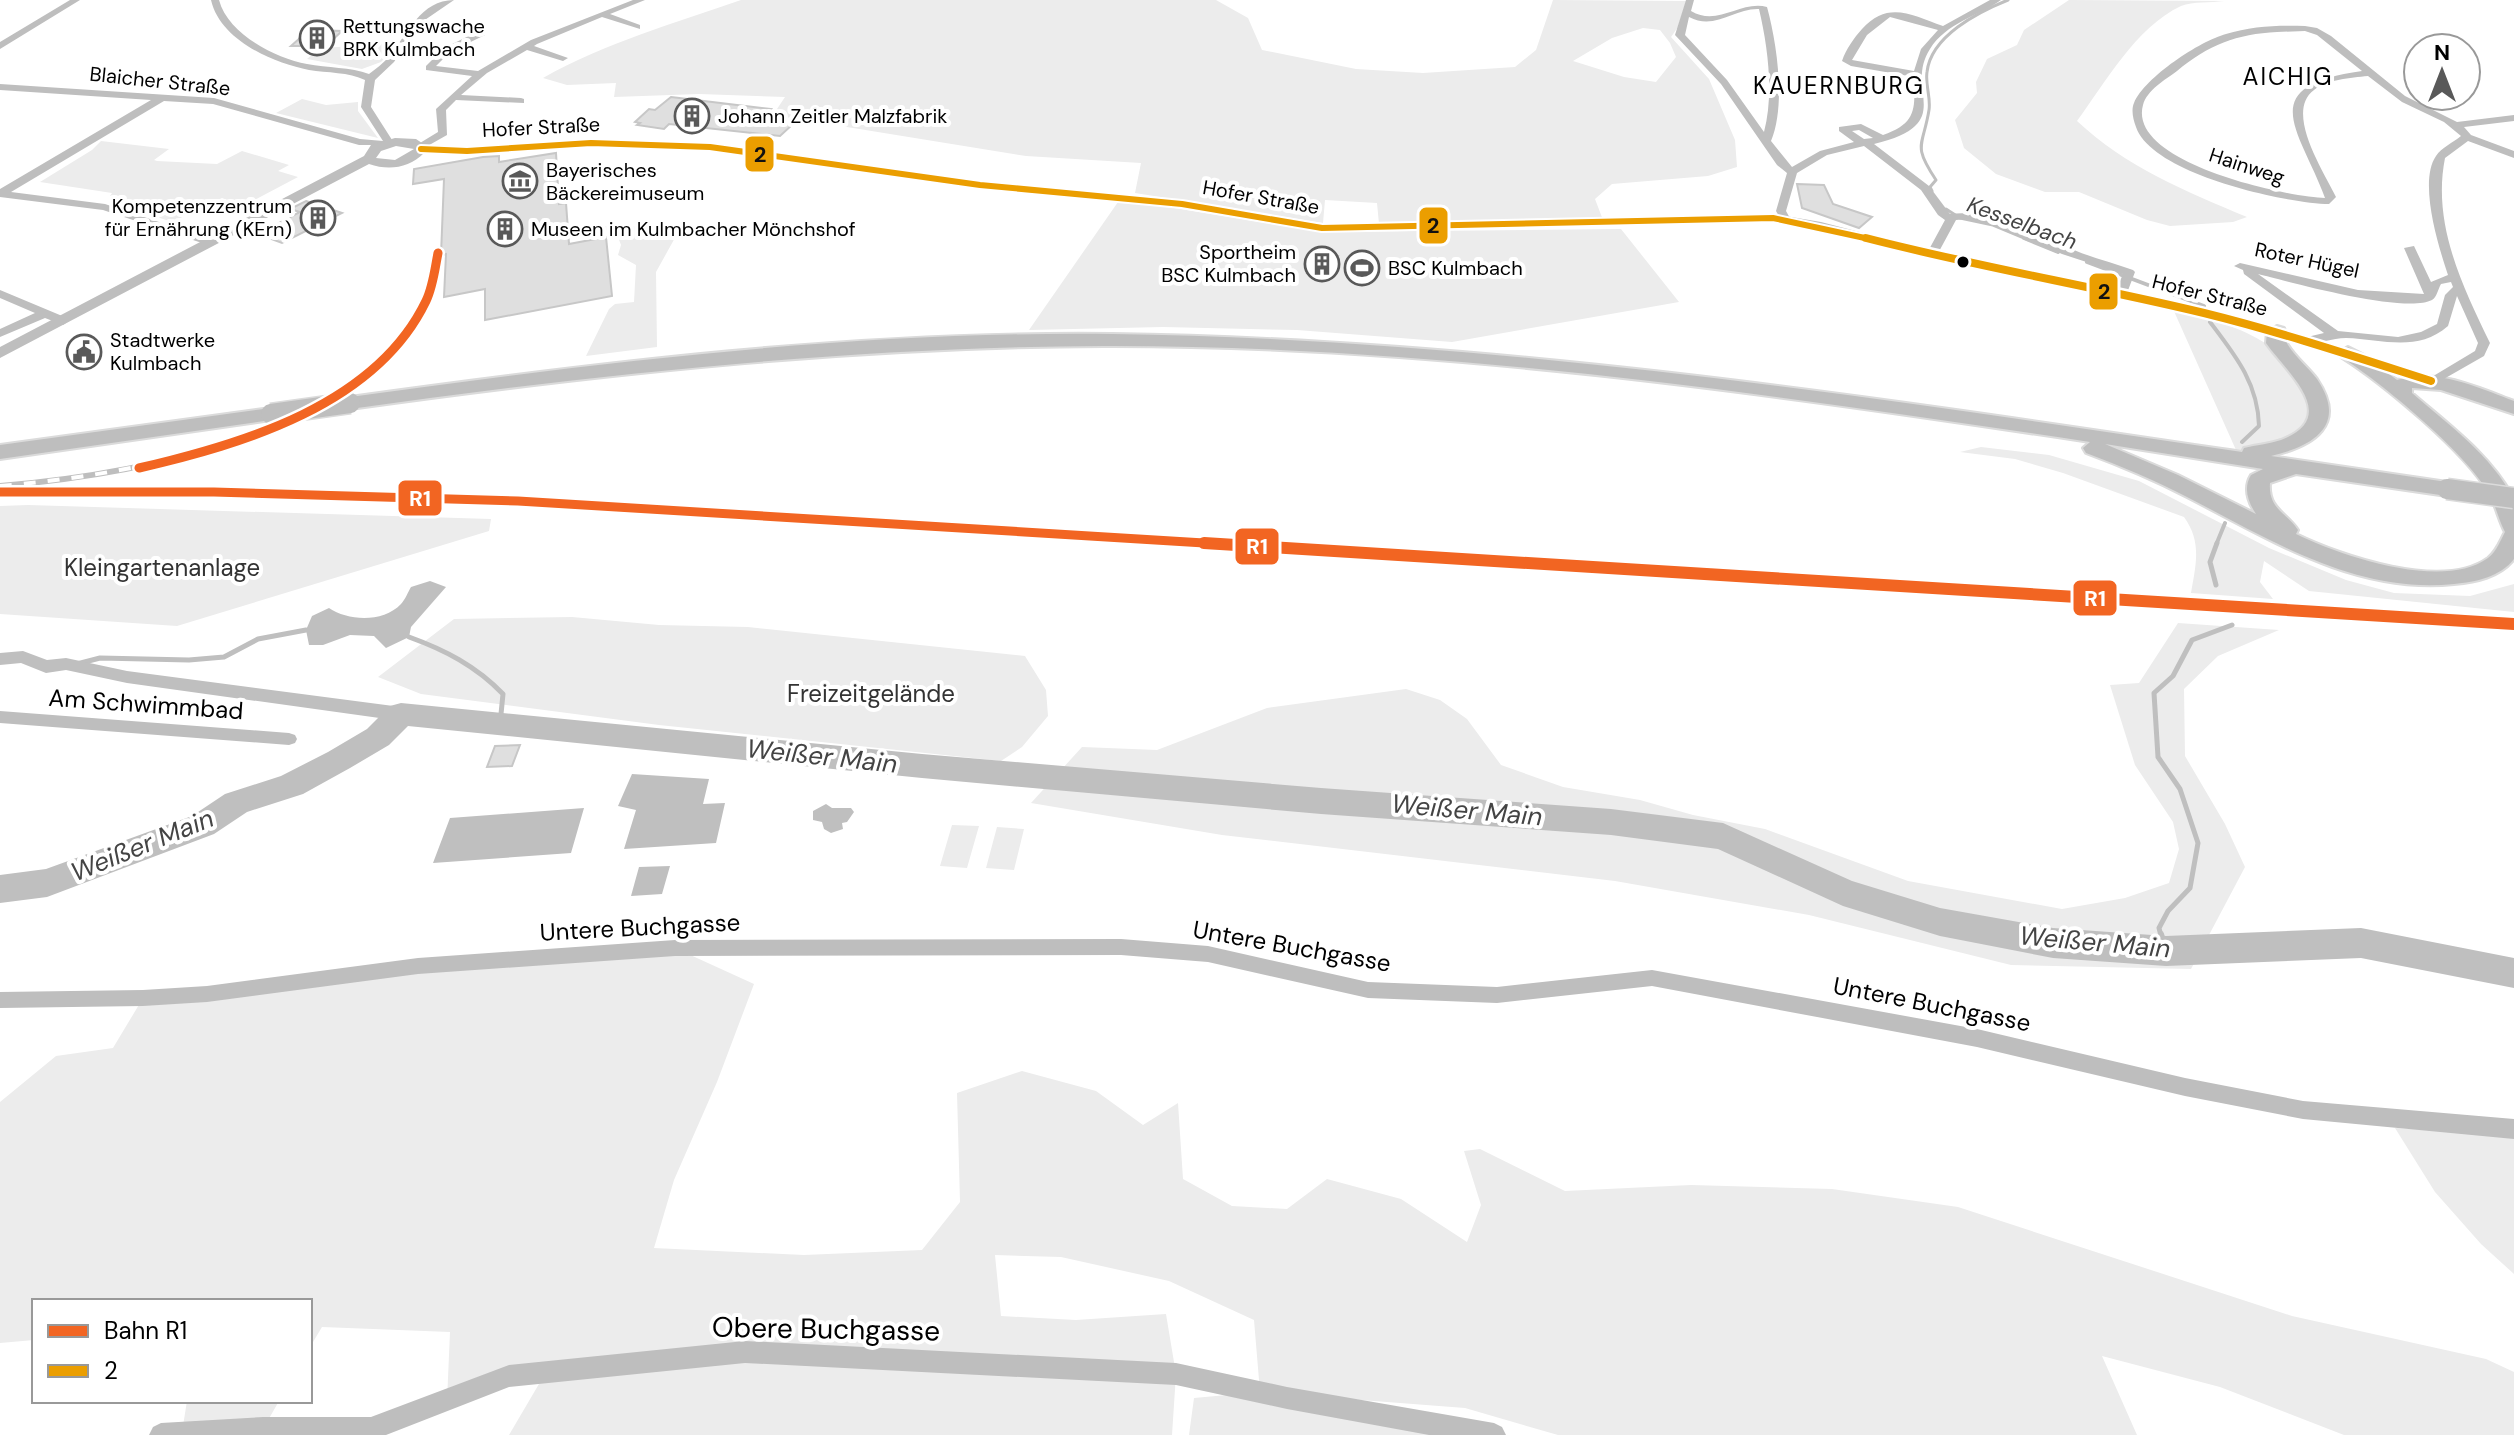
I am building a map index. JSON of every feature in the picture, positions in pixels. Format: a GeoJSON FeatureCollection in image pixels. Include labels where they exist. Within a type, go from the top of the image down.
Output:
{"type":"FeatureCollection","features":[{"type":"Feature","properties":{"kind":"highway"},"geometry":{"type":"LineString","coordinates":[[2229,456],[2278,450],[2303,439],[2315,428],[2319,416],[2318,399],[2276,343],[2277,332]]}},
{"type":"Feature","properties":{"kind":"highway"},"geometry":{"type":"LineString","coordinates":[[0,452],[563,374],[754,353],[940,342],[1148,341],[1289,345],[1545,363],[1733,385],[2514,498]]}},
{"type":"Feature","properties":{"kind":"highway"},"geometry":{"type":"LineString","coordinates":[[2348,353],[2380,374],[2451,436]]}},
{"type":"Feature","properties":{"kind":"highway"},"geometry":{"type":"LineString","coordinates":[[2402,394],[2402,385],[2410,381],[2431,381],[2514,408]]}},
{"type":"Feature","properties":{"kind":"highway"},"geometry":{"type":"LineString","coordinates":[[2431,381],[2426,402],[2495,486],[2511,514],[2514,528]]}},
{"type":"Feature","properties":{"kind":"highway"},"geometry":{"type":"LineString","coordinates":[[2029,428],[2140,465],[2322,555],[2374,572],[2407,578],[2449,578],[2483,572],[2510,550],[2514,536]]}},
{"type":"Feature","properties":{"kind":"highway"},"geometry":{"type":"LineString","coordinates":[[2296,467],[2273,472],[2259,480],[2256,493],[2261,507],[2275,521],[2322,555]]}},
{"type":"Feature","properties":{"kind":"street"},"geometry":{"type":"LineString","coordinates":[[0,46],[76,0]]}},
{"type":"Feature","properties":{"kind":"street"},"geometry":{"type":"LineString","coordinates":[[215,0],[217,13],[223,22],[279,58],[311,68],[364,75],[370,79]]}},
{"type":"Feature","properties":{"kind":"street"},"geometry":{"type":"LineString","coordinates":[[379,152],[366,107],[370,79],[391,60],[416,22],[450,0]]}},
{"type":"Feature","properties":{"kind":"street"},"geometry":{"type":"LineString","coordinates":[[379,152],[402,162],[417,148],[443,133],[440,114],[452,97],[479,74],[528,47],[641,0]]}},
{"type":"Feature","properties":{"kind":"street"},"geometry":{"type":"LineString","coordinates":[[1690,0],[1680,35],[1724,82],[1781,163],[1792,172]]}},
{"type":"Feature","properties":{"kind":"street"},"geometry":{"type":"LineString","coordinates":[[1786,220],[1781,211],[1792,172],[1821,154],[1881,138],[1914,122],[1918,113],[1920,59],[1928,46],[1945,29],[1990,1]]}},
{"type":"Feature","properties":{"kind":"street"},"geometry":{"type":"LineString","coordinates":[[1687,12],[1696,19],[1708,20],[1726,17],[1749,5],[1763,7],[1774,106],[1767,139]]}},
{"type":"Feature","properties":{"kind":"street"},"geometry":{"type":"LineString","coordinates":[[602,14],[637,27]]}},
{"type":"Feature","properties":{"kind":"street"},"geometry":{"type":"LineString","coordinates":[[1918,75],[1856,64],[1847,61],[1847,56],[1862,34],[1886,15],[1945,29]]}},
{"type":"Feature","properties":{"kind":"street","name":"Hainweg"},"geometry":{"type":"LineString","coordinates":[[2263,29],[2316,30],[2368,73],[2333,75],[2316,81],[2303,92],[2296,110],[2301,135],[2331,197],[2329,201],[2286,198],[2213,176],[2154,144],[2137,118],[2141,99],[2148,90],[2199,47],[2230,34],[2263,29]]}},
{"type":"Feature","properties":{"kind":"street"},"geometry":{"type":"LineString","coordinates":[[479,74],[429,68],[447,50],[482,33]]}},
{"type":"Feature","properties":{"kind":"street"},"geometry":{"type":"LineString","coordinates":[[528,47],[563,58]]}},
{"type":"Feature","properties":{"kind":"street"},"geometry":{"type":"LineString","coordinates":[[2368,73],[2403,99],[2455,125],[2467,137],[2514,155]]}},
{"type":"Feature","properties":{"kind":"street","name":"Blaicher Straße"},"geometry":{"type":"LineString","coordinates":[[0,87],[221,102],[359,142],[379,152]]}},
{"type":"Feature","properties":{"kind":"street"},"geometry":{"type":"LineString","coordinates":[[0,194],[164,96]]}},
{"type":"Feature","properties":{"kind":"street"},"geometry":{"type":"LineString","coordinates":[[452,97],[521,101]]}},
{"type":"Feature","properties":{"kind":"street"},"geometry":{"type":"LineString","coordinates":[[2455,125],[2514,118]]}},
{"type":"Feature","properties":{"kind":"street"},"geometry":{"type":"LineString","coordinates":[[1881,138],[1861,127],[1843,129],[1925,188],[1942,213],[1998,223],[2081,257],[2129,272],[2121,293]]}},
{"type":"Feature","properties":{"kind":"street"},"geometry":{"type":"LineString","coordinates":[[2431,381],[2480,353],[2484,343],[2457,283],[2433,194],[2434,175],[2440,157],[2467,137]]}},
{"type":"Feature","properties":{"kind":"street","name":"Hofer Straße"},"geometry":{"type":"LineString","coordinates":[[417,148],[451,151],[591,143],[710,147],[980,185],[1182,204],[1322,228],[1598,224],[1747,217],[1786,220],[1932,255],[2121,293],[2277,332],[2431,381]]}},
{"type":"Feature","properties":{"kind":"street"},"geometry":{"type":"LineString","coordinates":[[1844,146],[1878,154]]}},
{"type":"Feature","properties":{"kind":"street"},"geometry":{"type":"LineString","coordinates":[[0,353],[379,152],[417,148]]}},
{"type":"Feature","properties":{"kind":"street"},"geometry":{"type":"LineString","coordinates":[[0,194],[105,207],[209,242]]}},
{"type":"Feature","properties":{"kind":"street"},"geometry":{"type":"LineString","coordinates":[[1932,255],[1953,217]]}},
{"type":"Feature","properties":{"kind":"street"},"geometry":{"type":"LineString","coordinates":[[2410,248],[2431,294]]}},
{"type":"Feature","properties":{"kind":"street","name":"Roter Hügel"},"geometry":{"type":"LineString","coordinates":[[2334,334],[2240,266],[2374,294],[2425,298],[2431,294]]}},
{"type":"Feature","properties":{"kind":"street"},"geometry":{"type":"LineString","coordinates":[[2431,294],[2437,282],[2457,283]]}},
{"type":"Feature","properties":{"kind":"street","name":"Roter Hügel"},"geometry":{"type":"LineString","coordinates":[[2307,341],[2334,334],[2394,341],[2428,335],[2442,326],[2457,283]]}},
{"type":"Feature","properties":{"kind":"street"},"geometry":{"type":"LineString","coordinates":[[0,294],[63,321]]}},
{"type":"Feature","properties":{"kind":"street"},"geometry":{"type":"LineString","coordinates":[[0,333],[44,314]]}},
{"type":"Feature","properties":{"kind":"street","name":"Am Schwimmbad"},"geometry":{"type":"LineString","coordinates":[[0,717],[289,739]]}},
{"type":"Feature","properties":{"kind":"street","name":"Untere Buchgasse"},"geometry":{"type":"LineString","coordinates":[[0,1000],[182,996],[250,990],[418,966],[675,948],[1121,947],[1208,954],[1368,990],[1497,995],[1652,978],[1977,1038],[2185,1087],[2303,1110],[2514,1129]]}},
{"type":"Feature","properties":{"kind":"street","name":"Obere Buchgasse"},"geometry":{"type":"LineString","coordinates":[[161,1435],[263,1429],[371,1429],[509,1376],[745,1352],[1176,1374],[1287,1398],[1494,1435]]}},
{"type":"Feature","properties":{"kind":"green space"},"geometry":{"type":"Polygon","coordinates":[[[741,0],[1216,0],[1248,18],[1262,50],[1356,69],[1423,73],[1515,67],[1536,50],[1553,0],[1686,1],[1678,27],[1671,37],[1709,79],[1735,140],[1737,167],[1708,176],[1612,184],[1595,199],[1603,220],[1379,224],[1377,203],[1325,200],[1323,223],[1135,193],[1141,163],[1026,156],[773,115],[785,97],[699,94],[614,97],[616,83],[567,85],[543,78],[615,44],[741,0]],[[1643,28],[1612,38],[1573,61],[1624,77],[1656,82],[1676,57],[1660,30],[1643,28]]]}},
{"type":"Feature","properties":{"kind":"green space"},"geometry":{"type":"Polygon","coordinates":[[[2069,0],[2224,1],[2181,6],[2150,27],[2123,57],[2077,121],[2136,165],[2247,217],[2233,222],[2170,226],[2147,220],[2079,192],[2045,192],[1996,174],[1964,148],[1955,120],[1977,93],[1976,82],[1987,59],[2017,45],[2024,30],[2069,0]]]}},
{"type":"Feature","properties":{"kind":"green space"},"geometry":{"type":"Polygon","coordinates":[[[376,43],[399,43],[381,62],[362,69],[307,59],[329,48],[370,50],[376,43]]]}},
{"type":"Feature","properties":{"kind":"green space"},"geometry":{"type":"Polygon","coordinates":[[[302,99],[326,105],[358,102],[358,111],[378,138],[276,113],[302,99]]]}},
{"type":"Feature","properties":{"kind":"green space"},"geometry":{"type":"Polygon","coordinates":[[[101,141],[169,149],[154,160],[157,161],[217,164],[242,151],[289,165],[278,171],[298,177],[243,206],[222,198],[172,222],[133,209],[135,201],[110,196],[112,193],[40,182],[92,150],[101,141]]]}},
{"type":"Feature","properties":{"kind":"green space","name":"BSC Kulmbach"},"geometry":{"type":"Polygon","coordinates":[[[1118,202],[1321,232],[1621,229],[1679,302],[1452,342],[1297,330],[1163,327],[1029,330],[1118,202]]]}},
{"type":"Feature","properties":{"kind":"green space"},"geometry":{"type":"Polygon","coordinates":[[[582,226],[681,227],[656,272],[657,347],[586,356],[609,309],[615,304],[634,302],[636,265],[618,255],[621,245],[616,232],[582,226]]]}},
{"type":"Feature","properties":{"kind":"green space"},"geometry":{"type":"Polygon","coordinates":[[[2173,309],[2242,331],[2274,349],[2287,361],[2300,380],[2311,411],[2302,431],[2263,449],[2236,450],[2173,309]]]}},
{"type":"Feature","properties":{"kind":"green space"},"geometry":{"type":"Polygon","coordinates":[[[1981,447],[2049,455],[2139,481],[2269,548],[2346,580],[2394,593],[2470,596],[2514,584],[2514,612],[2309,591],[2264,561],[2260,582],[2273,599],[2191,593],[2196,563],[2195,544],[2184,517],[2015,459],[1960,452],[1981,447]]]}},
{"type":"Feature","properties":{"kind":"green space","name":"Kleingartenanlage"},"geometry":{"type":"Polygon","coordinates":[[[0,506],[491,519],[489,531],[177,626],[0,614],[0,506]]]}},
{"type":"Feature","properties":{"kind":"green space","name":"Freizeitgelände"},"geometry":{"type":"Polygon","coordinates":[[[572,617],[659,625],[748,627],[1025,656],[1046,690],[1048,716],[1022,747],[1001,761],[659,725],[421,694],[378,677],[454,619],[572,617]]]}},
{"type":"Feature","properties":{"kind":"green space"},"geometry":{"type":"Polygon","coordinates":[[[2178,623],[2279,630],[2218,656],[2184,689],[2185,756],[2225,824],[2245,867],[2191,969],[2011,965],[1809,915],[1615,881],[1222,835],[1031,803],[1082,747],[1157,750],[1267,708],[1406,689],[1440,700],[1467,719],[1501,765],[1563,787],[1640,800],[1693,815],[1765,829],[1908,881],[2062,909],[2125,898],[2169,883],[2179,849],[2173,822],[2135,765],[2110,685],[2139,683],[2178,623]]]}},
{"type":"Feature","properties":{"kind":"green space"},"geometry":{"type":"Polygon","coordinates":[[[952,825],[979,826],[967,868],[940,866],[952,825]]]}},
{"type":"Feature","properties":{"kind":"green space"},"geometry":{"type":"Polygon","coordinates":[[[997,827],[1024,829],[1014,870],[986,868],[997,827]]]}},
{"type":"Feature","properties":{"kind":"green space"},"geometry":{"type":"Polygon","coordinates":[[[675,948],[754,984],[717,1082],[674,1180],[654,1248],[804,1255],[922,1250],[960,1202],[957,1093],[1022,1071],[1096,1091],[1143,1125],[1178,1103],[1183,1179],[1232,1206],[1287,1209],[1327,1179],[1401,1199],[1467,1242],[1481,1205],[1464,1151],[1480,1149],[1565,1191],[1691,1185],[1832,1189],[1958,1207],[2292,1316],[2486,1359],[2514,1372],[2514,1435],[2344,1435],[2220,1387],[2102,1356],[2137,1435],[1558,1435],[1465,1408],[1269,1393],[1449,1435],[1189,1435],[1194,1398],[1260,1392],[1254,1320],[1169,1281],[1061,1257],[995,1255],[1001,1316],[1076,1320],[1166,1314],[1176,1374],[1172,1435],[509,1435],[546,1372],[447,1401],[450,1332],[322,1327],[312,1344],[312,1299],[32,1299],[32,1340],[0,1343],[0,1102],[56,1056],[113,1048],[143,998],[675,948]]]}},
{"type":"Feature","properties":{"kind":"green space"},"geometry":{"type":"Polygon","coordinates":[[[2395,1128],[2514,1134],[2514,1274],[2481,1244],[2435,1192],[2395,1128]]]}},
{"type":"Feature","properties":{"kind":"green space"},"geometry":{"type":"Polygon","coordinates":[[[187,1403],[278,1403],[263,1429],[182,1432],[187,1403]]]}},
{"type":"Feature","properties":{"kind":"shaded area"},"geometry":{"type":"Polygon","coordinates":[[[430,581],[446,587],[411,627],[409,637],[386,648],[374,636],[350,635],[323,645],[309,645],[306,630],[312,616],[329,608],[346,616],[375,617],[394,610],[411,587],[430,581]]]}},
{"type":"Feature","properties":{"kind":"shaded area"},"geometry":{"type":"Polygon","coordinates":[[[632,774],[709,779],[703,804],[725,803],[716,843],[624,849],[636,810],[618,806],[632,774]]]}},
{"type":"Feature","properties":{"kind":"shaded area"},"geometry":{"type":"Polygon","coordinates":[[[826,804],[832,808],[851,808],[854,812],[847,822],[842,823],[843,829],[831,833],[824,829],[822,822],[813,820],[813,811],[826,804]]]}},
{"type":"Feature","properties":{"kind":"shaded area"},"geometry":{"type":"Polygon","coordinates":[[[584,808],[571,853],[433,863],[450,818],[584,808]]]}},
{"type":"Feature","properties":{"kind":"shaded area"},"geometry":{"type":"Polygon","coordinates":[[[670,866],[662,894],[631,896],[639,867],[670,866]]]}},
{"type":"Feature","properties":{"kind":"building","name":"Rettungswache BRK Kulmbach"},"geometry":{"type":"Polygon","coordinates":[[[309,30],[342,31],[326,46],[291,46],[309,30]]]}},
{"type":"Feature","properties":{"kind":"building","name":"Johann Zeitler Malzfabrik"},"geometry":{"type":"Polygon","coordinates":[[[671,97],[771,109],[760,120],[793,124],[780,136],[669,124],[664,129],[637,125],[640,123],[635,122],[649,109],[655,110],[671,97]]]}},
{"type":"Feature","properties":{"kind":"building","name":"Museen im Kulmbacher Mönchshof"},"geometry":{"type":"Polygon","coordinates":[[[556,153],[559,204],[566,203],[569,244],[606,237],[612,296],[485,320],[485,289],[444,297],[446,254],[441,255],[444,179],[413,184],[414,169],[483,157],[499,156],[499,162],[556,153]]]}},
{"type":"Feature","properties":{"kind":"building"},"geometry":{"type":"Polygon","coordinates":[[[1797,184],[1824,185],[1833,204],[1872,217],[1859,228],[1802,208],[1797,184]]]}},
{"type":"Feature","properties":{"kind":"building","name":"Kompetenzzentrum für Ernährung (KErn)"},"geometry":{"type":"Polygon","coordinates":[[[306,201],[342,213],[282,243],[258,234],[300,212],[290,209],[306,201]]]}},
{"type":"Feature","properties":{"kind":"building","name":"Sportheim BSC Kulmbach"},"geometry":{"type":"Polygon","coordinates":[[[1313,252],[1338,256],[1328,277],[1307,273],[1311,265],[1306,264],[1313,252]]]}},
{"type":"Feature","properties":{"kind":"building"},"geometry":{"type":"Polygon","coordinates":[[[520,745],[512,766],[487,767],[495,746],[520,745]]]}},
{"type":"Feature","properties":{"kind":"waterway","name":"Kesselbach"},"geometry":{"type":"LineString","coordinates":[[1932,191],[1930,187],[1936,180],[1924,159],[1921,145],[1929,110],[1927,72],[1930,59],[1937,47],[1958,27],[2008,0]]}},
{"type":"Feature","properties":{"kind":"waterway","name":"Kesselbach"},"geometry":{"type":"LineString","coordinates":[[1946,209],[1960,218],[1993,225],[2029,240]]}},
{"type":"Feature","properties":{"kind":"waterway","name":"Kesselbach"},"geometry":{"type":"LineString","coordinates":[[2024,238],[2058,252]]}},
{"type":"Feature","properties":{"kind":"waterway","name":"Kesselbach"},"geometry":{"type":"LineString","coordinates":[[2087,262],[2204,306]]}},
{"type":"Feature","properties":{"kind":"waterway","name":"Kesselbach"},"geometry":{"type":"LineString","coordinates":[[2210,322],[2244,370],[2254,396],[2259,426],[2242,442]]}},
{"type":"Feature","properties":{"kind":"waterway","name":"Kesselbach"},"geometry":{"type":"LineString","coordinates":[[2216,545],[2225,523]]}},
{"type":"Feature","properties":{"kind":"waterway","name":"Kesselbach"},"geometry":{"type":"LineString","coordinates":[[2216,585],[2210,562],[2217,543]]}},
{"type":"Feature","properties":{"kind":"waterway","name":"Kesselbach"},"geometry":{"type":"LineString","coordinates":[[2161,936],[2159,928],[2168,911],[2190,888],[2198,843],[2180,789],[2158,757],[2154,693],[2173,676],[2192,640],[2232,625]]}},
{"type":"Feature","properties":{"kind":"waterway"},"geometry":{"type":"LineString","coordinates":[[73,665],[100,658],[189,660],[224,657],[258,639],[306,630]]}},
{"type":"Feature","properties":{"kind":"waterway"},"geometry":{"type":"LineString","coordinates":[[409,637],[459,660],[493,684],[503,694],[500,724]]}},
{"type":"Feature","properties":{"kind":"waterway","name":"Weißer Main"},"geometry":{"type":"LineString","coordinates":[[0,659],[23,657],[46,667],[66,664],[127,677],[401,714]]}},
{"type":"Feature","properties":{"kind":"waterway","name":"Weißer Main"},"geometry":{"type":"LineString","coordinates":[[0,889],[47,883],[203,825],[236,803],[292,785],[339,760],[378,737],[401,714],[922,766],[1321,801],[1611,822],[1723,836],[1843,892],[1940,922],[2053,943],[2166,951],[2361,943],[2514,973]]}},
{"type":"Feature","properties":{"kind":"waterway","name":"Kesselbach"},"geometry":{"type":"LineString","coordinates":[[2161,934],[2166,951]]}},
{"type":"Feature","properties":{"kind":"railway"},"geometry":{"type":"LineString","coordinates":[[0,486],[111,472],[172,459],[233,442],[291,419],[344,390],[388,355],[421,312],[438,253]]}},
{"type":"Feature","properties":{"kind":"rail line","name":"R1"},"geometry":{"type":"LineString","coordinates":[[139,468],[229,444],[278,425],[326,401],[368,373],[403,338],[427,299],[438,253]]}},
{"type":"Feature","properties":{"kind":"rail line","name":"R1"},"geometry":{"type":"LineString","coordinates":[[0,492],[214,492],[518,501],[2514,624]]}},
{"type":"Feature","properties":{"kind":"transit line","name":"2"},"geometry":{"type":"LineString","coordinates":[[421,149],[467,151],[591,143],[710,147],[980,185],[1182,204],[1322,228],[1773,218],[1821,226],[1932,255],[2204,313],[2307,341],[2431,381]]}},
{"type":"Feature","properties":{"kind":"place","name":"Rettungswache BRK Kulmbach"},"geometry":{"type":"Point","coordinates":[317,38]}},
{"type":"Feature","properties":{"kind":"place","name":"Johann Zeitler Malzfabrik"},"geometry":{"type":"Point","coordinates":[692,116]}},
{"type":"Feature","properties":{"kind":"place","name":"Bayerisches Bäckereimuseum"},"geometry":{"type":"Point","coordinates":[520,181]}},
{"type":"Feature","properties":{"kind":"place","name":"Kompetenzzentrum für Ernährung (KErn)"},"geometry":{"type":"Point","coordinates":[318,218]}},
{"type":"Feature","properties":{"kind":"place","name":"Museen im Kulmbacher Mönchshof"},"geometry":{"type":"Point","coordinates":[505,229]}},
{"type":"Feature","properties":{"kind":"place","name":"Sportheim BSC Kulmbach"},"geometry":{"type":"Point","coordinates":[1322,264]}},
{"type":"Feature","properties":{"kind":"place","name":"BSC Kulmbach"},"geometry":{"type":"Point","coordinates":[1362,268]}},
{"type":"Feature","properties":{"kind":"place","name":"Stadtwerke Kulmbach"},"geometry":{"type":"Point","coordinates":[84,352]}},
{"type":"Feature","properties":{"kind":"district","name":"AICHIG"},"geometry":{"type":"Point","coordinates":[2288,76]}},
{"type":"Feature","properties":{"kind":"district","name":"KAUERNBURG"},"geometry":{"type":"Point","coordinates":[1839,85]}}]}
